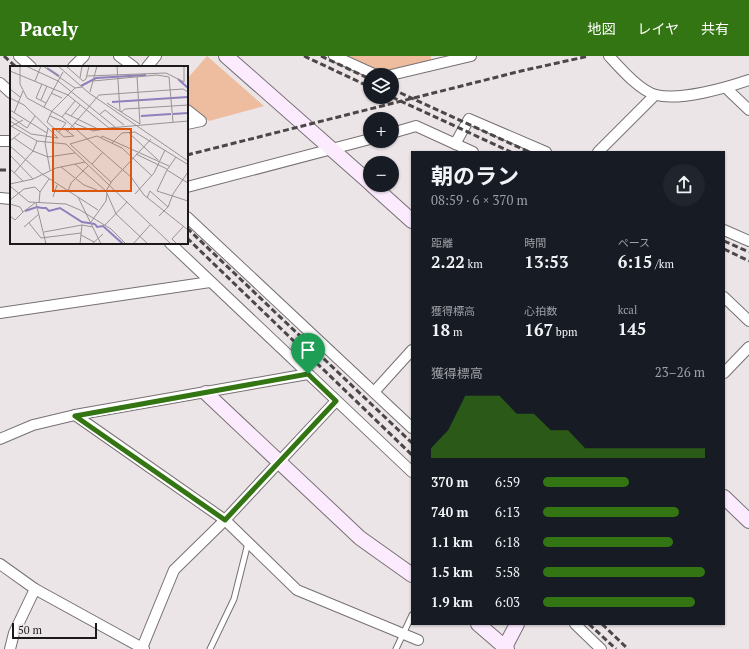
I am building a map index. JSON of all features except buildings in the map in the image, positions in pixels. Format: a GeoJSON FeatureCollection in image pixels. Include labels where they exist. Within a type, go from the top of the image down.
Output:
{"type":"FeatureCollection","features":[{"type":"Feature","properties":{"kind":"street"},"geometry":{"type":"LineString","coordinates":[[20,56],[30,66]]}},
{"type":"Feature","properties":{"kind":"street"},"geometry":{"type":"LineString","coordinates":[[74,66],[84,56]]}},
{"type":"Feature","properties":{"kind":"street"},"geometry":{"type":"LineString","coordinates":[[119,56],[133,66]]}},
{"type":"Feature","properties":{"kind":"street"},"geometry":{"type":"LineString","coordinates":[[148,66],[156,56]]}},
{"type":"Feature","properties":{"kind":"street"},"geometry":{"type":"LineString","coordinates":[[226,56],[363,177]]}},
{"type":"Feature","properties":{"kind":"street"},"geometry":{"type":"LineString","coordinates":[[334,56],[363,69]]}},
{"type":"Feature","properties":{"kind":"street"},"geometry":{"type":"LineString","coordinates":[[399,73],[452,58],[471,56]]}},
{"type":"Feature","properties":{"kind":"street"},"geometry":{"type":"LineString","coordinates":[[609,56],[633,81],[655,95],[690,95],[726,88],[749,80]]}},
{"type":"Feature","properties":{"kind":"street"},"geometry":{"type":"LineString","coordinates":[[0,83],[10,92]]}},
{"type":"Feature","properties":{"kind":"street"},"geometry":{"type":"LineString","coordinates":[[726,88],[749,110]]}},
{"type":"Feature","properties":{"kind":"street"},"geometry":{"type":"LineString","coordinates":[[599,151],[655,95]]}},
{"type":"Feature","properties":{"kind":"street"},"geometry":{"type":"LineString","coordinates":[[188,111],[202,121],[188,124]]}},
{"type":"Feature","properties":{"kind":"street"},"geometry":{"type":"LineString","coordinates":[[455,144],[468,119],[544,151]]}},
{"type":"Feature","properties":{"kind":"street"},"geometry":{"type":"LineString","coordinates":[[399,130],[416,126],[471,151]]}},
{"type":"Feature","properties":{"kind":"street"},"geometry":{"type":"LineString","coordinates":[[0,141],[10,142]]}},
{"type":"Feature","properties":{"kind":"street"},"geometry":{"type":"LineString","coordinates":[[188,187],[363,141]]}},
{"type":"Feature","properties":{"kind":"street"},"geometry":{"type":"LineString","coordinates":[[380,192],[411,219]]}},
{"type":"Feature","properties":{"kind":"street"},"geometry":{"type":"LineString","coordinates":[[0,198],[10,199]]}},
{"type":"Feature","properties":{"kind":"street"},"geometry":{"type":"LineString","coordinates":[[188,218],[411,427]]}},
{"type":"Feature","properties":{"kind":"street"},"geometry":{"type":"LineString","coordinates":[[725,230],[749,241]]}},
{"type":"Feature","properties":{"kind":"street"},"geometry":{"type":"LineString","coordinates":[[171,244],[411,471]]}},
{"type":"Feature","properties":{"kind":"street"},"geometry":{"type":"LineString","coordinates":[[0,313],[210,282]]}},
{"type":"Feature","properties":{"kind":"street"},"geometry":{"type":"LineString","coordinates":[[725,299],[749,321]]}},
{"type":"Feature","properties":{"kind":"street"},"geometry":{"type":"LineString","coordinates":[[725,372],[749,347]]}},
{"type":"Feature","properties":{"kind":"street"},"geometry":{"type":"LineString","coordinates":[[374,392],[411,351]]}},
{"type":"Feature","properties":{"kind":"street"},"geometry":{"type":"LineString","coordinates":[[0,439],[33,426],[75,416],[308,374]]}},
{"type":"Feature","properties":{"kind":"street"},"geometry":{"type":"LineString","coordinates":[[206,393],[360,538],[411,574]]}},
{"type":"Feature","properties":{"kind":"street"},"geometry":{"type":"LineString","coordinates":[[0,564],[35,589],[143,648],[174,570],[225,520],[336,401]]}},
{"type":"Feature","properties":{"kind":"street"},"geometry":{"type":"LineString","coordinates":[[75,416],[225,520],[297,590],[418,640]]}},
{"type":"Feature","properties":{"kind":"street"},"geometry":{"type":"LineString","coordinates":[[725,498],[749,520]]}},
{"type":"Feature","properties":{"kind":"street"},"geometry":{"type":"LineString","coordinates":[[10,649],[14,632],[35,589]]}},
{"type":"Feature","properties":{"kind":"street"},"geometry":{"type":"LineString","coordinates":[[479,625],[506,648],[517,625]]}},
{"type":"Feature","properties":{"kind":"street"},"geometry":{"type":"LineString","coordinates":[[576,625],[601,649]]}},
{"type":"Feature","properties":{"kind":"lane"},"geometry":{"type":"LineString","coordinates":[[210,649],[234,599],[248,543]]}},
{"type":"Feature","properties":{"kind":"lane"},"geometry":{"type":"LineString","coordinates":[[396,649],[411,617]]}},
{"type":"Feature","properties":{"kind":"shaded area"},"geometry":{"type":"Polygon","coordinates":[[[207,56],[264,106],[209,121],[188,105],[188,78],[207,56]]]}},
{"type":"Feature","properties":{"kind":"shaded area"},"geometry":{"type":"Polygon","coordinates":[[[345,56],[431,56],[431,60],[398,68],[372,68],[345,56]]]}},
{"type":"Feature","properties":{"kind":"railway"},"geometry":{"type":"LineString","coordinates":[[4,56],[15,66]]}},
{"type":"Feature","properties":{"kind":"railway"},"geometry":{"type":"LineString","coordinates":[[304,56],[363,84]]}},
{"type":"Feature","properties":{"kind":"railway"},"geometry":{"type":"LineString","coordinates":[[321,56],[363,76]]}},
{"type":"Feature","properties":{"kind":"railway"},"geometry":{"type":"LineString","coordinates":[[188,155],[521,71],[589,56]]}},
{"type":"Feature","properties":{"kind":"railway"},"geometry":{"type":"LineString","coordinates":[[399,92],[527,151]]}},
{"type":"Feature","properties":{"kind":"railway"},"geometry":{"type":"LineString","coordinates":[[399,100],[509,151]]}},
{"type":"Feature","properties":{"kind":"railway"},"geometry":{"type":"LineString","coordinates":[[0,170],[10,170]]}},
{"type":"Feature","properties":{"kind":"railway"},"geometry":{"type":"LineString","coordinates":[[188,229],[411,442]]}},
{"type":"Feature","properties":{"kind":"railway"},"geometry":{"type":"LineString","coordinates":[[188,239],[411,454]]}},
{"type":"Feature","properties":{"kind":"railway"},"geometry":{"type":"LineString","coordinates":[[725,241],[749,252]]}},
{"type":"Feature","properties":{"kind":"railway"},"geometry":{"type":"LineString","coordinates":[[725,249],[749,261]]}},
{"type":"Feature","properties":{"kind":"railway"},"geometry":{"type":"LineString","coordinates":[[590,625],[616,649]]}},
{"type":"Feature","properties":{"kind":"railway"},"geometry":{"type":"LineString","coordinates":[[603,625],[628,649]]}},
{"type":"Feature","properties":{"kind":"route"},"geometry":{"type":"LineString","coordinates":[[308,374],[336,401],[225,520],[75,416],[308,374]]}}]}
